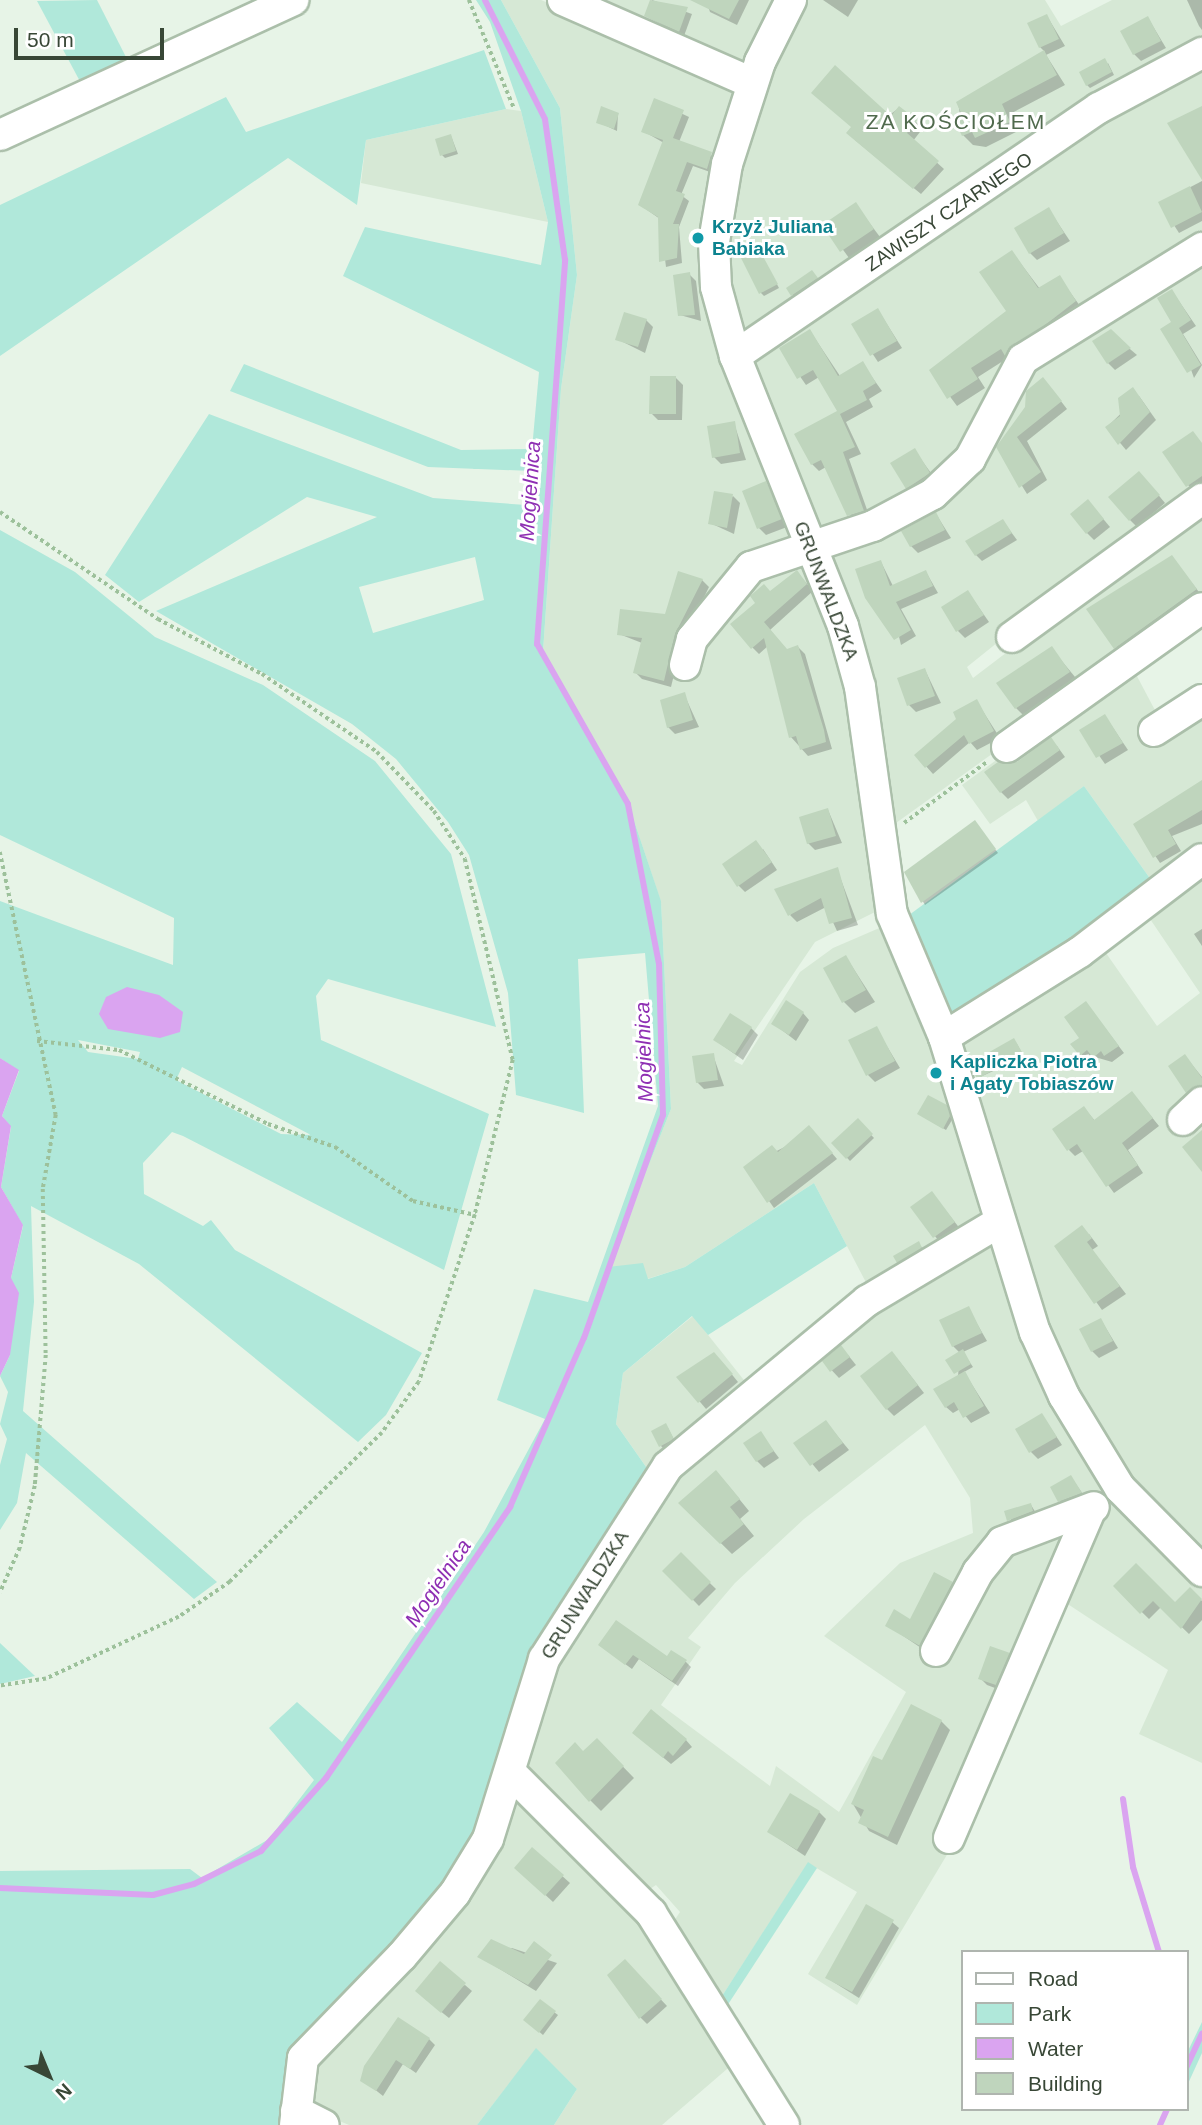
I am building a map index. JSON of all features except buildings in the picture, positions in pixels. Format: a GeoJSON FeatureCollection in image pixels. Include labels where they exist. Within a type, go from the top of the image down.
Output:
{"type":"FeatureCollection","features":[{"type":"Feature","properties":{"kind":"street"},"geometry":{"type":"LineString","coordinates":[[0,135],[292,0]]}},
{"type":"Feature","properties":{"kind":"street"},"geometry":{"type":"LineString","coordinates":[[563,0],[752,83]]}},
{"type":"Feature","properties":{"kind":"street","name":"GRUNWALDZKA"},"geometry":{"type":"LineString","coordinates":[[791,0],[752,83],[727,164],[714,243],[716,287],[735,356],[860,687],[892,914],[944,1037],[998,1223],[1064,1396],[1120,1488],[1202,1572]]}},
{"type":"Feature","properties":{"kind":"street","name":"ZAWISZY CZARNEGO"},"geometry":{"type":"LineString","coordinates":[[735,356],[1099,108],[1202,53]]}},
{"type":"Feature","properties":{"kind":"street"},"geometry":{"type":"LineString","coordinates":[[685,665],[692,639],[751,567],[808,544],[873,526],[955,478],[1023,359],[1202,248]]}},
{"type":"Feature","properties":{"kind":"street"},"geometry":{"type":"LineString","coordinates":[[1012,637],[1202,499]]}},
{"type":"Feature","properties":{"kind":"street"},"geometry":{"type":"LineString","coordinates":[[1007,747],[1202,607]]}},
{"type":"Feature","properties":{"kind":"street"},"geometry":{"type":"LineString","coordinates":[[1154,731],[1202,700]]}},
{"type":"Feature","properties":{"kind":"street"},"geometry":{"type":"LineString","coordinates":[[944,1037],[1080,953],[1202,859]]}},
{"type":"Feature","properties":{"kind":"street","name":"GRUNWALDZKA"},"geometry":{"type":"LineString","coordinates":[[324,2125],[295,2118],[303,2058],[455,1893],[488,1839],[512,1774],[544,1659],[668,1465],[867,1300],[998,1223]]}},
{"type":"Feature","properties":{"kind":"street"},"geometry":{"type":"LineString","coordinates":[[936,1651],[978,1572],[1002,1542],[1090,1511],[1120,1488]]}},
{"type":"Feature","properties":{"kind":"street"},"geometry":{"type":"LineString","coordinates":[[949,1838],[1090,1511]]}},
{"type":"Feature","properties":{"kind":"street"},"geometry":{"type":"LineString","coordinates":[[512,1774],[651,1913],[784,2124]]}},
{"type":"Feature","properties":{"kind":"path"},"geometry":{"type":"LineString","coordinates":[[469,0],[514,108]]}},
{"type":"Feature","properties":{"kind":"path"},"geometry":{"type":"LineString","coordinates":[[0,512],[158,619],[262,674],[377,752],[433,811],[465,859],[513,1060],[475,1215],[419,1382],[382,1433],[230,1582],[179,1617],[46,1679],[0,1686]]}},
{"type":"Feature","properties":{"kind":"path"},"geometry":{"type":"LineString","coordinates":[[882,839],[1007,747]]}},
{"type":"Feature","properties":{"kind":"path"},"geometry":{"type":"LineString","coordinates":[[0,852],[37,1041],[55,1115],[43,1189],[46,1355],[35,1486],[20,1548],[0,1593]]}},
{"type":"Feature","properties":{"kind":"path"},"geometry":{"type":"LineString","coordinates":[[37,1041],[119,1050],[268,1124],[335,1147],[413,1201],[475,1215]]}},
{"type":"Feature","properties":{"kind":"shaded area"},"geometry":{"type":"Polygon","coordinates":[[[501,0],[541,0],[712,69],[737,91],[703,222],[697,261],[703,301],[710,303],[795,536],[763,553],[751,572],[804,556],[842,654],[879,910],[815,942],[734,1061],[742,1065],[800,972],[833,948],[884,926],[940,1052],[981,1218],[871,1292],[814,1183],[685,1267],[647,1279],[607,1268],[671,1109],[661,902],[626,797],[543,652],[561,389],[577,275],[560,108],[501,0]]]}},
{"type":"Feature","properties":{"kind":"shaded area"},"geometry":{"type":"Polygon","coordinates":[[[579,0],[783,0],[751,59],[739,66],[579,0]]]}},
{"type":"Feature","properties":{"kind":"shaded area"},"geometry":{"type":"Polygon","coordinates":[[[799,0],[1045,0],[1061,26],[1112,0],[1202,0],[1202,44],[737,340],[719,217],[799,0]]]}},
{"type":"Feature","properties":{"kind":"shaded area"},"geometry":{"type":"Polygon","coordinates":[[[1202,61],[1202,238],[1009,364],[962,457],[926,491],[814,533],[744,354],[983,195],[1202,61]]]}},
{"type":"Feature","properties":{"kind":"shaded area"},"geometry":{"type":"Polygon","coordinates":[[[506,109],[521,111],[548,222],[361,183],[366,140],[506,109]]]}},
{"type":"Feature","properties":{"kind":"shaded area"},"geometry":{"type":"Polygon","coordinates":[[[1202,251],[1202,491],[1101,559],[967,667],[973,678],[1202,504],[1202,603],[889,828],[818,547],[927,504],[1019,371],[1202,251]]]}},
{"type":"Feature","properties":{"kind":"shaded area"},"geometry":{"type":"Polygon","coordinates":[[[1130,663],[1166,731],[1202,708],[1202,851],[1154,884],[1084,786],[1038,821],[1026,800],[990,824],[962,785],[1130,663]]]}},
{"type":"Feature","properties":{"kind":"shaded area"},"geometry":{"type":"Polygon","coordinates":[[[1202,868],[1202,1559],[1133,1488],[1068,1384],[952,1040],[1099,943],[1157,1026],[1200,993],[1144,910],[1202,868]]]}},
{"type":"Feature","properties":{"kind":"shaded area"},"geometry":{"type":"Polygon","coordinates":[[[991,1239],[1106,1483],[1099,1498],[1076,1514],[985,1539],[990,1566],[1022,1541],[1075,1524],[954,1843],[857,2005],[808,1974],[857,1892],[808,1863],[715,2007],[668,1930],[680,1912],[656,1885],[647,1891],[519,1769],[542,1680],[650,1497],[869,1308],[991,1239]],[[925,1425],[804,1519],[735,1583],[688,1638],[701,1647],[661,1705],[770,1786],[776,1766],[839,1812],[906,1692],[824,1636],[900,1563],[973,1533],[970,1498],[925,1425]]]}},
{"type":"Feature","properties":{"kind":"shaded area"},"geometry":{"type":"Polygon","coordinates":[[[693,1316],[751,1389],[651,1474],[616,1424],[623,1373],[693,1316]]]}},
{"type":"Feature","properties":{"kind":"shaded area"},"geometry":{"type":"Polygon","coordinates":[[[1111,1504],[1122,1505],[1202,1583],[1202,1763],[1139,1734],[1168,1670],[1057,1597],[1095,1516],[1111,1504]]]}},
{"type":"Feature","properties":{"kind":"shaded area"},"geometry":{"type":"Polygon","coordinates":[[[511,1791],[640,1911],[734,2063],[662,2125],[554,2125],[577,2089],[536,2049],[477,2125],[349,2125],[304,2106],[316,2052],[511,1791]]]}},
{"type":"Feature","properties":{"kind":"green space"},"geometry":{"type":"Polygon","coordinates":[[[97,0],[129,63],[83,87],[37,1],[97,0]]]}},
{"type":"Feature","properties":{"kind":"green space"},"geometry":{"type":"Polygon","coordinates":[[[476,0],[501,0],[560,108],[577,275],[561,389],[543,652],[626,797],[661,901],[671,1109],[608,1267],[643,1263],[648,1279],[685,1267],[814,1183],[847,1246],[708,1335],[692,1316],[623,1373],[616,1424],[651,1474],[578,1585],[501,1790],[451,1883],[322,2025],[287,2125],[0,2125],[0,1871],[190,1869],[202,1878],[269,1839],[314,1780],[269,1728],[297,1702],[342,1742],[484,1532],[545,1419],[497,1400],[534,1289],[588,1302],[658,1106],[645,953],[578,959],[584,1113],[516,1095],[508,993],[469,855],[448,822],[396,759],[352,724],[156,611],[377,517],[307,497],[139,602],[105,575],[209,414],[433,498],[526,505],[532,471],[428,467],[230,391],[244,364],[461,450],[532,449],[539,372],[343,276],[365,227],[541,265],[548,222],[521,111],[490,22],[476,0]],[[475,557],[359,587],[373,633],[484,600],[475,557]]]}},
{"type":"Feature","properties":{"kind":"green space"},"geometry":{"type":"Polygon","coordinates":[[[484,50],[506,109],[366,140],[357,205],[288,158],[0,356],[0,205],[226,97],[246,132],[484,50]]]}},
{"type":"Feature","properties":{"kind":"green space"},"geometry":{"type":"Polygon","coordinates":[[[0,530],[75,572],[155,637],[263,685],[375,761],[451,854],[496,1027],[328,979],[316,996],[321,1040],[489,1114],[444,1270],[172,1132],[143,1163],[144,1194],[203,1226],[211,1220],[235,1250],[422,1353],[386,1415],[358,1442],[139,1264],[31,1206],[34,1302],[23,1411],[217,1582],[194,1599],[26,1453],[17,1503],[0,1530],[0,1465],[7,1439],[0,1424],[8,1392],[0,1376],[10,1355],[11,1278],[23,1226],[1,1187],[11,1127],[2,1116],[19,1071],[0,1058],[0,901],[173,965],[174,918],[0,835],[0,530]],[[78,1040],[88,1052],[138,1059],[140,1052],[78,1040]],[[182,1067],[176,1080],[281,1134],[310,1135],[309,1134],[182,1067]]]}},
{"type":"Feature","properties":{"kind":"green space"},"geometry":{"type":"Polygon","coordinates":[[[1084,786],[1154,884],[951,1027],[905,918],[1084,786]]]}},
{"type":"Feature","properties":{"kind":"green space"},"geometry":{"type":"Polygon","coordinates":[[[0,1643],[35,1676],[0,1684],[0,1643]]]}},
{"type":"Feature","properties":{"kind":"green space"},"geometry":{"type":"Polygon","coordinates":[[[808,1862],[817,1868],[725,2009],[715,2007],[808,1862]]]}},
{"type":"Feature","properties":{"kind":"green space"},"geometry":{"type":"Polygon","coordinates":[[[1202,2022],[1202,2053],[1188,2084],[1188,2051],[1202,2022]]]}},
{"type":"Feature","properties":{"kind":"green space"},"geometry":{"type":"Polygon","coordinates":[[[536,2048],[577,2089],[554,2125],[477,2125],[536,2048]]]}},
{"type":"Feature","properties":{"kind":"water"},"geometry":{"type":"Polygon","coordinates":[[[127,987],[159,995],[183,1012],[180,1032],[160,1038],[108,1029],[99,1014],[106,997],[127,987]]]}},
{"type":"Feature","properties":{"kind":"water"},"geometry":{"type":"Polygon","coordinates":[[[0,1058],[19,1070],[2,1116],[11,1126],[1,1187],[23,1225],[11,1278],[19,1293],[10,1355],[0,1376],[0,1058]]]}},
{"type":"Feature","properties":{"kind":"waterway","name":"Mogielnica"},"geometry":{"type":"LineString","coordinates":[[0,1888],[153,1895],[194,1884],[261,1851],[326,1778],[510,1507],[584,1338],[663,1115],[659,964],[628,804],[537,644],[565,260],[545,119],[485,0]]}},
{"type":"Feature","properties":{"kind":"waterway"},"geometry":{"type":"LineString","coordinates":[[1123,1799],[1133,1867],[1158,1950]]}},
{"type":"Feature","properties":{"kind":"waterway"},"geometry":{"type":"LineString","coordinates":[[1188,2064],[1202,2034]]}},
{"type":"Feature","properties":{"kind":"waterway"},"geometry":{"type":"LineString","coordinates":[[1160,2125],[1166,2111]]}},
{"type":"Feature","properties":{"kind":"place","name":"Krzyż Juliana Babiaka"},"geometry":{"type":"Point","coordinates":[698,238]}},
{"type":"Feature","properties":{"kind":"place","name":"Kapliczka Piotra i Agaty Tobiaszów"},"geometry":{"type":"Point","coordinates":[936,1073]}},
{"type":"Feature","properties":{"kind":"district","name":"ZA KOŚCIOŁEM"},"geometry":{"type":"Point","coordinates":[956,122]}}]}
